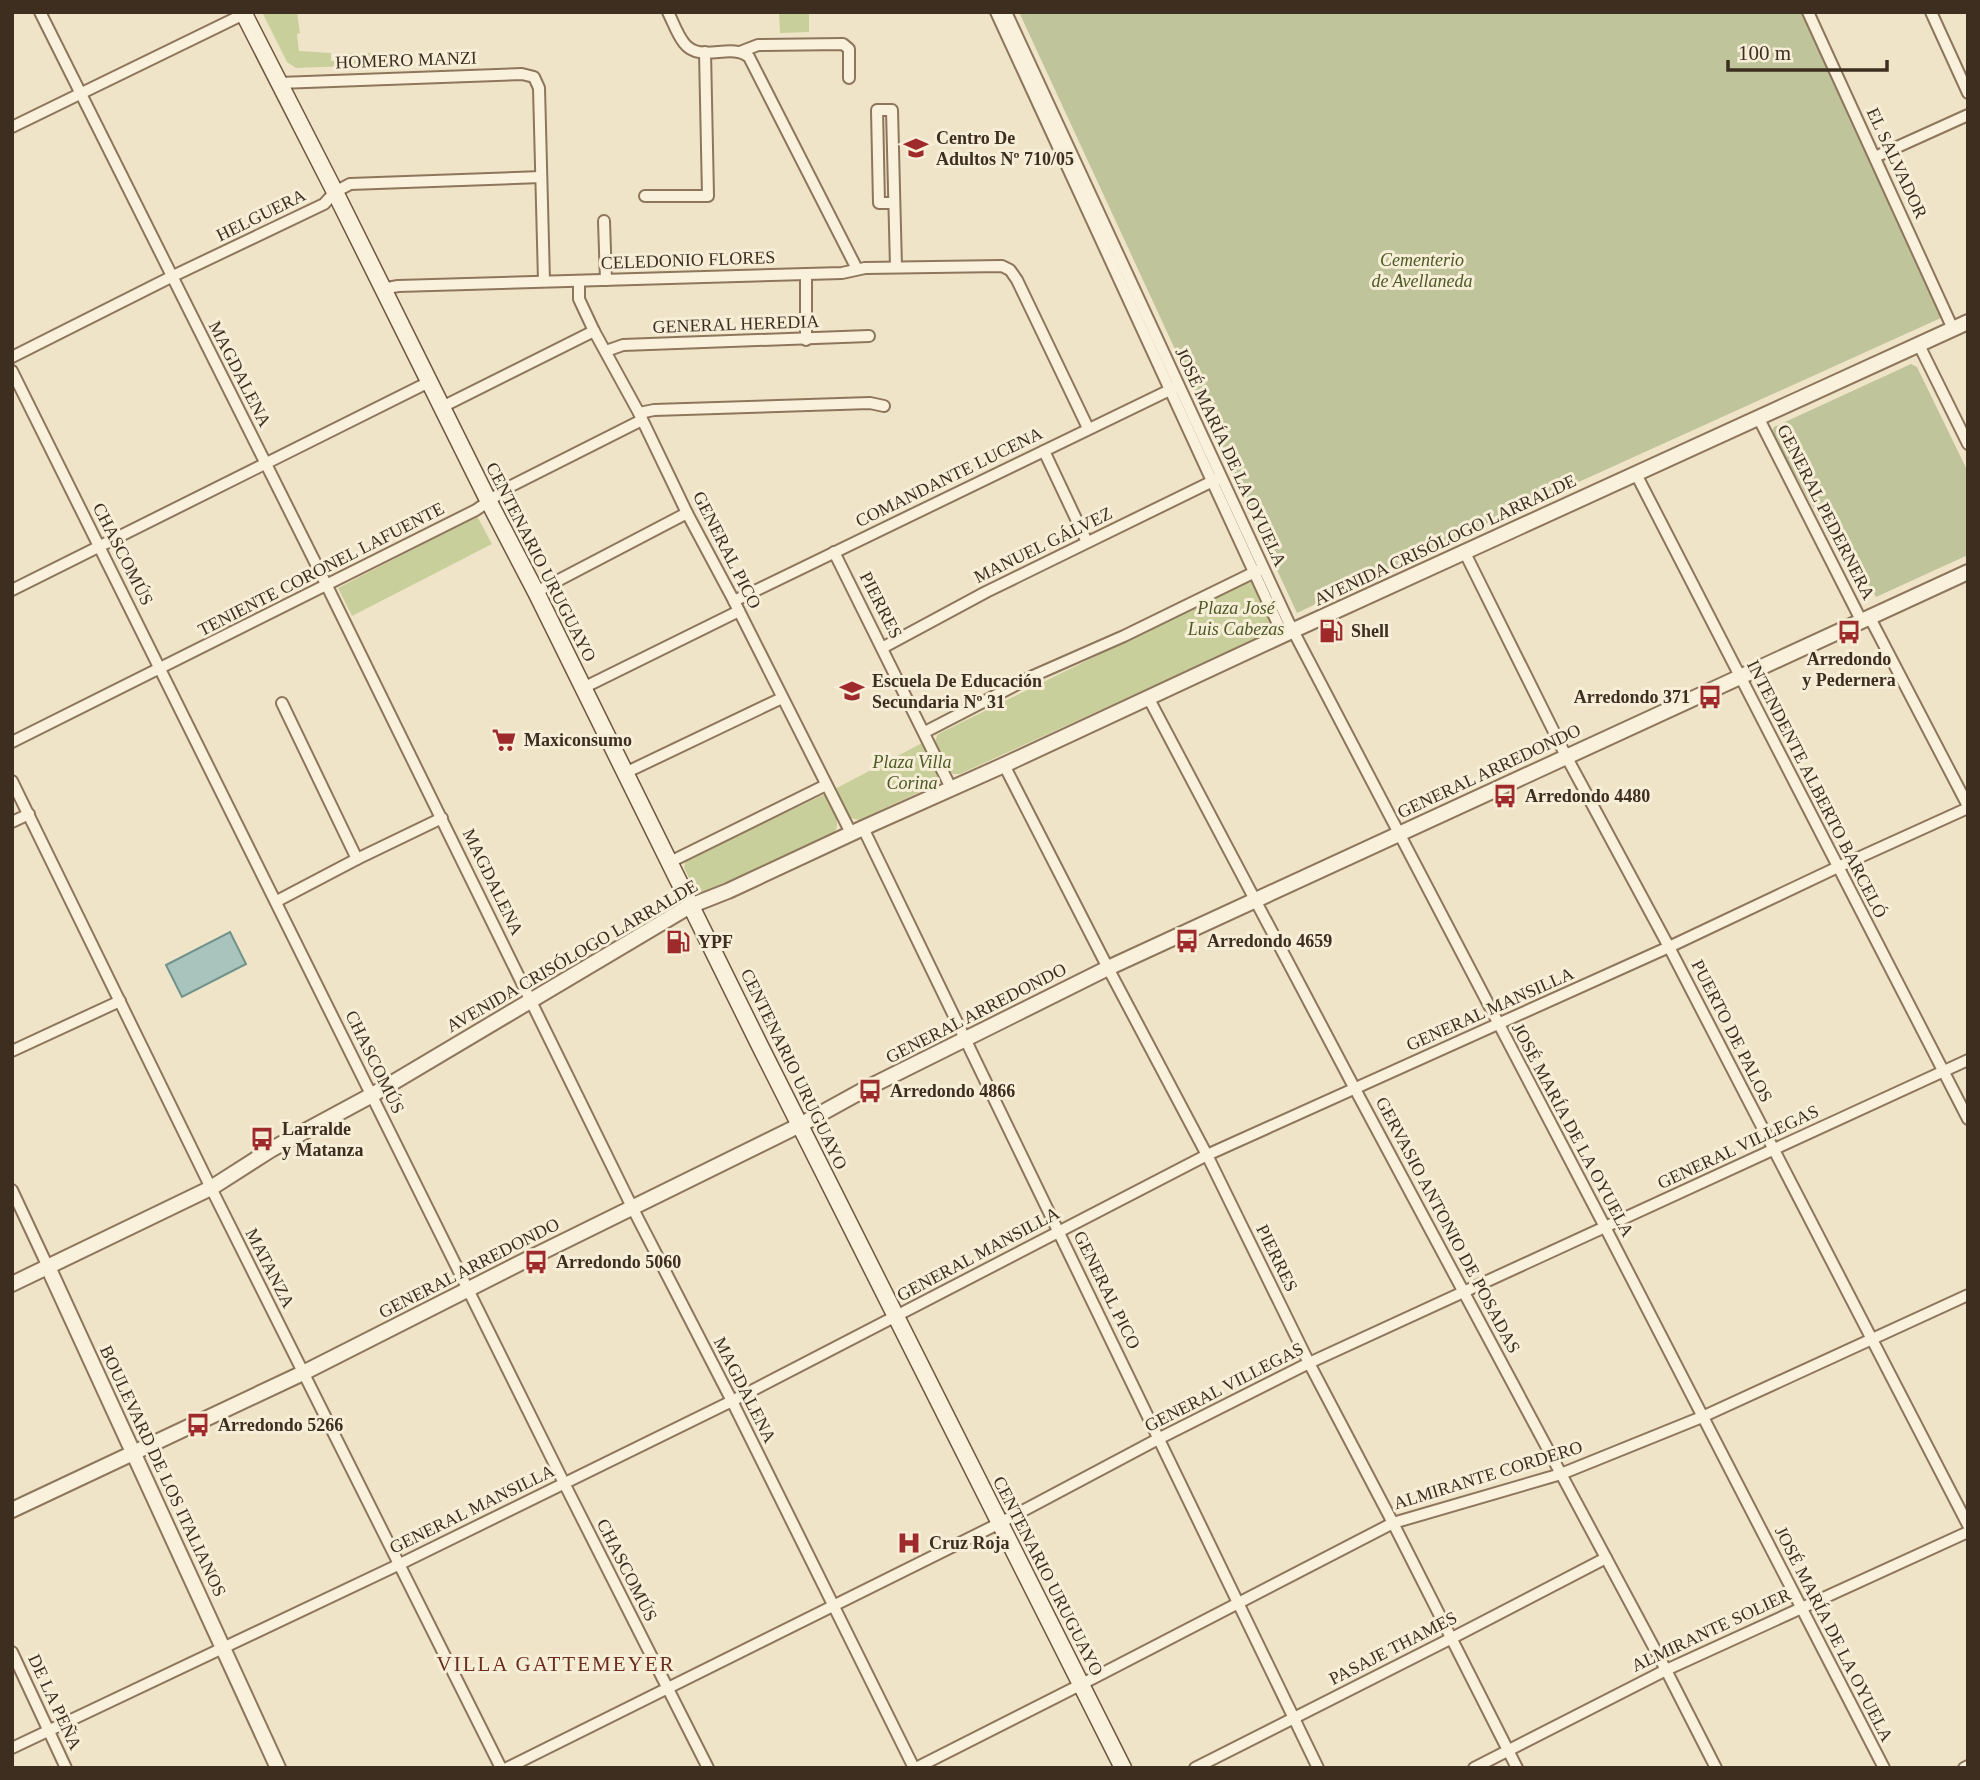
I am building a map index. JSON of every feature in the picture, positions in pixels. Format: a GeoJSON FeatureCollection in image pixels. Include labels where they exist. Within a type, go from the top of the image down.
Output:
{"type":"FeatureCollection","features":[{"type":"Feature","properties":{"kind":"main road","name":"CENTENARIO URUGUAYO"},"geometry":{"type":"LineString","coordinates":[[243,13],[536,592],[1123,1768]]}},
{"type":"Feature","properties":{"kind":"street","name":"MAGDALENA"},"geometry":{"type":"LineString","coordinates":[[40,12],[267,464],[632,1207],[915,1768]]}},
{"type":"Feature","properties":{"kind":"street"},"geometry":{"type":"LineString","coordinates":[[668,12],[687,46],[696,52],[740,52],[758,45],[843,44],[849,48],[849,78]]}},
{"type":"Feature","properties":{"kind":"street","name":"JOSÉ MARÍA DE LA OYUELA"},"geometry":{"type":"LineString","coordinates":[[996,12],[1175,388]]}},
{"type":"Feature","properties":{"kind":"street","name":"JOSÉ MARÍA DE LA OYUELA"},"geometry":{"type":"LineString","coordinates":[[1006,12],[1288,633],[1399,834],[1884,1768]]}},
{"type":"Feature","properties":{"kind":"street","name":"EL SALVADOR"},"geometry":{"type":"LineString","coordinates":[[1808,12],[1953,329]]}},
{"type":"Feature","properties":{"kind":"street"},"geometry":{"type":"LineString","coordinates":[[1931,12],[1968,93]]}},
{"type":"Feature","properties":{"kind":"street"},"geometry":{"type":"LineString","coordinates":[[12,127],[243,13]]}},
{"type":"Feature","properties":{"kind":"street"},"geometry":{"type":"LineString","coordinates":[[645,196],[708,195],[705,52]]}},
{"type":"Feature","properties":{"kind":"street"},"geometry":{"type":"LineString","coordinates":[[740,52],[753,64],[857,269]]}},
{"type":"Feature","properties":{"kind":"street","name":"HOMERO MANZI"},"geometry":{"type":"LineString","coordinates":[[279,83],[522,74],[534,77],[539,88],[541,177]]}},
{"type":"Feature","properties":{"kind":"street"},"geometry":{"type":"LineString","coordinates":[[894,203],[879,203],[877,110],[892,110],[896,267]]}},
{"type":"Feature","properties":{"kind":"street"},"geometry":{"type":"LineString","coordinates":[[1875,157],[1968,115]]}},
{"type":"Feature","properties":{"kind":"street"},"geometry":{"type":"LineString","coordinates":[[541,177],[544,281]]}},
{"type":"Feature","properties":{"kind":"street","name":"HELGUERA"},"geometry":{"type":"LineString","coordinates":[[12,357],[324,204],[335,192],[350,184],[541,177]]}},
{"type":"Feature","properties":{"kind":"street"},"geometry":{"type":"LineString","coordinates":[[604,221],[606,280]]}},
{"type":"Feature","properties":{"kind":"street","name":"CELEDONIO FLORES"},"geometry":{"type":"LineString","coordinates":[[382,289],[398,286],[842,273],[857,269],[994,265],[1010,270],[1017,280],[1088,428]]}},
{"type":"Feature","properties":{"kind":"street"},"geometry":{"type":"LineString","coordinates":[[806,274],[806,340]]}},
{"type":"Feature","properties":{"kind":"street","name":"GENERAL PICO"},"geometry":{"type":"LineString","coordinates":[[579,281],[579,299],[594,331],[826,785],[857,830],[966,1039],[1318,1768]]}},
{"type":"Feature","properties":{"kind":"street","name":"AVENIDA CRISÓLOGO LARRALDE"},"geometry":{"type":"LineString","coordinates":[[12,1284],[211,1188],[272,1149],[372,1095],[691,906],[1149,699],[1968,322]]}},
{"type":"Feature","properties":{"kind":"street"},"geometry":{"type":"LineString","coordinates":[[442,407],[594,331]]}},
{"type":"Feature","properties":{"kind":"street","name":"GENERAL HEREDIA"},"geometry":{"type":"LineString","coordinates":[[606,351],[623,345],[869,336]]}},
{"type":"Feature","properties":{"kind":"street"},"geometry":{"type":"LineString","coordinates":[[1919,345],[1968,444]]}},
{"type":"Feature","properties":{"kind":"street","name":"CHASCOMÚS"},"geometry":{"type":"LineString","coordinates":[[12,371],[708,1768]]}},
{"type":"Feature","properties":{"kind":"street"},"geometry":{"type":"LineString","coordinates":[[12,590],[429,382]]}},
{"type":"Feature","properties":{"kind":"street","name":"COMANDANTE LUCENA"},"geometry":{"type":"LineString","coordinates":[[583,688],[834,552],[1175,388]]}},
{"type":"Feature","properties":{"kind":"street","name":"TENIENTE CORONEL LAFUENTE"},"geometry":{"type":"LineString","coordinates":[[12,742],[476,510],[509,487],[654,410],[870,403],[884,406]]}},
{"type":"Feature","properties":{"kind":"street","name":"GENERAL PEDERNERA"},"geometry":{"type":"LineString","coordinates":[[1759,419],[1968,807]]}},
{"type":"Feature","properties":{"kind":"street"},"geometry":{"type":"LineString","coordinates":[[1044,451],[1087,542]]}},
{"type":"Feature","properties":{"kind":"street","name":"INTENDENTE ALBERTO BARCELÓ"},"geometry":{"type":"LineString","coordinates":[[1636,474],[1968,1119]]}},
{"type":"Feature","properties":{"kind":"street","name":"MANUEL GÁLVEZ"},"geometry":{"type":"LineString","coordinates":[[882,648],[986,592],[1217,480]]}},
{"type":"Feature","properties":{"kind":"street"},"geometry":{"type":"LineString","coordinates":[[536,592],[687,513]]}},
{"type":"Feature","properties":{"kind":"street","name":"PIERRES"},"geometry":{"type":"LineString","coordinates":[[834,552],[951,788]]}},
{"type":"Feature","properties":{"kind":"street","name":"PUERTO DE PALOS"},"geometry":{"type":"LineString","coordinates":[[1465,553],[1566,756],[1669,947],[1968,1525]]}},
{"type":"Feature","properties":{"kind":"street"},"geometry":{"type":"LineString","coordinates":[[925,732],[1033,676],[1124,636],[1259,570]]}},
{"type":"Feature","properties":{"kind":"street","name":"GENERAL ARREDONDO"},"geometry":{"type":"LineString","coordinates":[[12,1510],[303,1373],[1108,968],[1968,572]]}},
{"type":"Feature","properties":{"kind":"street"},"geometry":{"type":"LineString","coordinates":[[625,774],[782,698]]}},
{"type":"Feature","properties":{"kind":"street","name":"GERVASIO ANTONIO DE POSADAS"},"geometry":{"type":"LineString","coordinates":[[1149,699],[1666,1670],[1715,1768]]}},
{"type":"Feature","properties":{"kind":"street"},"geometry":{"type":"LineString","coordinates":[[282,703],[357,859]]}},
{"type":"Feature","properties":{"kind":"street","name":"PIERRES"},"geometry":{"type":"LineString","coordinates":[[1004,765],[1207,1155],[1309,1363],[1517,1768]]}},
{"type":"Feature","properties":{"kind":"street","name":"MATANZA"},"geometry":{"type":"LineString","coordinates":[[12,781],[211,1188],[501,1768]]}},
{"type":"Feature","properties":{"kind":"street"},"geometry":{"type":"LineString","coordinates":[[670,862],[826,785]]}},
{"type":"Feature","properties":{"kind":"street","name":"GENERAL MANSILLA"},"geometry":{"type":"LineString","coordinates":[[12,1748],[400,1564],[732,1401],[1207,1155],[1669,947],[1968,807]]}},
{"type":"Feature","properties":{"kind":"street"},"geometry":{"type":"LineString","coordinates":[[12,822],[29,814]]}},
{"type":"Feature","properties":{"kind":"street"},"geometry":{"type":"LineString","coordinates":[[277,901],[442,818]]}},
{"type":"Feature","properties":{"kind":"street"},"geometry":{"type":"LineString","coordinates":[[12,1051],[120,1001]]}},
{"type":"Feature","properties":{"kind":"street","name":"GENERAL VILLEGAS"},"geometry":{"type":"LineString","coordinates":[[507,1768],[1000,1523],[1309,1363],[1968,1060]]}},
{"type":"Feature","properties":{"kind":"street","name":"BOULEVARD DE LOS ITALIANOS"},"geometry":{"type":"LineString","coordinates":[[12,1190],[278,1768]]}},
{"type":"Feature","properties":{"kind":"street","name":"ALMIRANTE CORDERO"},"geometry":{"type":"LineString","coordinates":[[915,1768],[1393,1523],[1561,1474],[1702,1417],[1968,1296]]}},
{"type":"Feature","properties":{"kind":"street","name":"ALMIRANTE SOLIER"},"geometry":{"type":"LineString","coordinates":[[1474,1768],[1666,1670],[1968,1532]]}},
{"type":"Feature","properties":{"kind":"street","name":"PASAJE THAMES"},"geometry":{"type":"LineString","coordinates":[[1195,1768],[1606,1558]]}},
{"type":"Feature","properties":{"kind":"street","name":"DE LA PEÑA"},"geometry":{"type":"LineString","coordinates":[[12,1652],[66,1768]]}},
{"type":"Feature","properties":{"kind":"green space"},"geometry":{"type":"Polygon","coordinates":[[[262,12],[297,12],[299,51],[331,53],[331,61],[343,60],[349,53],[405,53],[406,64],[296,68],[287,62],[262,12]]]}},
{"type":"Feature","properties":{"kind":"green space"},"geometry":{"type":"Polygon","coordinates":[[[779,12],[809,12],[809,32],[780,33],[779,12]]]}},
{"type":"Feature","properties":{"kind":"green space","name":"Cementerio de Avellaneda"},"geometry":{"type":"Polygon","coordinates":[[[1019,12],[1804,12],[1943,317],[1437,546],[1297,613],[1019,12]]]}},
{"type":"Feature","properties":{"kind":"green space"},"geometry":{"type":"Polygon","coordinates":[[[1911,364],[1917,367],[1968,472],[1968,555],[1876,597],[1869,585],[1857,588],[1772,432],[1774,427],[1911,364]]]}},
{"type":"Feature","properties":{"kind":"green space"},"geometry":{"type":"Polygon","coordinates":[[[477,516],[492,544],[352,616],[338,588],[477,516]]]}},
{"type":"Feature","properties":{"kind":"green space","name":"Plaza José Luis Cabezas"},"geometry":{"type":"Polygon","coordinates":[[[1253,580],[1274,628],[1272,632],[960,774],[950,771],[935,743],[940,733],[1253,580]]]}},
{"type":"Feature","properties":{"kind":"green space","name":"Plaza Villa Corina"},"geometry":{"type":"Polygon","coordinates":[[[922,743],[939,776],[937,784],[859,820],[851,818],[833,790],[922,743]]]}},
{"type":"Feature","properties":{"kind":"green space"},"geometry":{"type":"Polygon","coordinates":[[[825,794],[836,819],[834,833],[704,892],[699,893],[694,889],[684,867],[686,860],[825,794]]]}},
{"type":"Feature","properties":{"kind":"water"},"geometry":{"type":"Polygon","coordinates":[[[230,932],[246,964],[182,997],[166,965],[230,932]]]}},
{"type":"Feature","properties":{"kind":"place","name":"Centro De Adultos Nº 710/05"},"geometry":{"type":"Point","coordinates":[916,148]}},
{"type":"Feature","properties":{"kind":"place","name":"Shell"},"geometry":{"type":"Point","coordinates":[1331,631]}},
{"type":"Feature","properties":{"kind":"place","name":"Arredondo y Pedernera"},"geometry":{"type":"Point","coordinates":[1849,632]}},
{"type":"Feature","properties":{"kind":"place","name":"Escuela De Educación Secundaria Nº 31"},"geometry":{"type":"Point","coordinates":[852,691]}},
{"type":"Feature","properties":{"kind":"place","name":"Arredondo 371"},"geometry":{"type":"Point","coordinates":[1710,697]}},
{"type":"Feature","properties":{"kind":"place","name":"Maxiconsumo"},"geometry":{"type":"Point","coordinates":[504,740]}},
{"type":"Feature","properties":{"kind":"place","name":"Arredondo 4480"},"geometry":{"type":"Point","coordinates":[1505,796]}},
{"type":"Feature","properties":{"kind":"place","name":"Arredondo 4659"},"geometry":{"type":"Point","coordinates":[1187,941]}},
{"type":"Feature","properties":{"kind":"place","name":"YPF"},"geometry":{"type":"Point","coordinates":[678,942]}},
{"type":"Feature","properties":{"kind":"place","name":"Arredondo 4866"},"geometry":{"type":"Point","coordinates":[870,1091]}},
{"type":"Feature","properties":{"kind":"place","name":"Larralde y Matanza"},"geometry":{"type":"Point","coordinates":[262,1139]}},
{"type":"Feature","properties":{"kind":"place","name":"Arredondo 5060"},"geometry":{"type":"Point","coordinates":[536,1262]}},
{"type":"Feature","properties":{"kind":"place","name":"Arredondo 5266"},"geometry":{"type":"Point","coordinates":[198,1425]}},
{"type":"Feature","properties":{"kind":"place","name":"Cruz Roja"},"geometry":{"type":"Point","coordinates":[909,1543]}},
{"type":"Feature","properties":{"kind":"district","name":"VILLA GATTEMEYER"},"geometry":{"type":"Point","coordinates":[556,1664]}}]}
